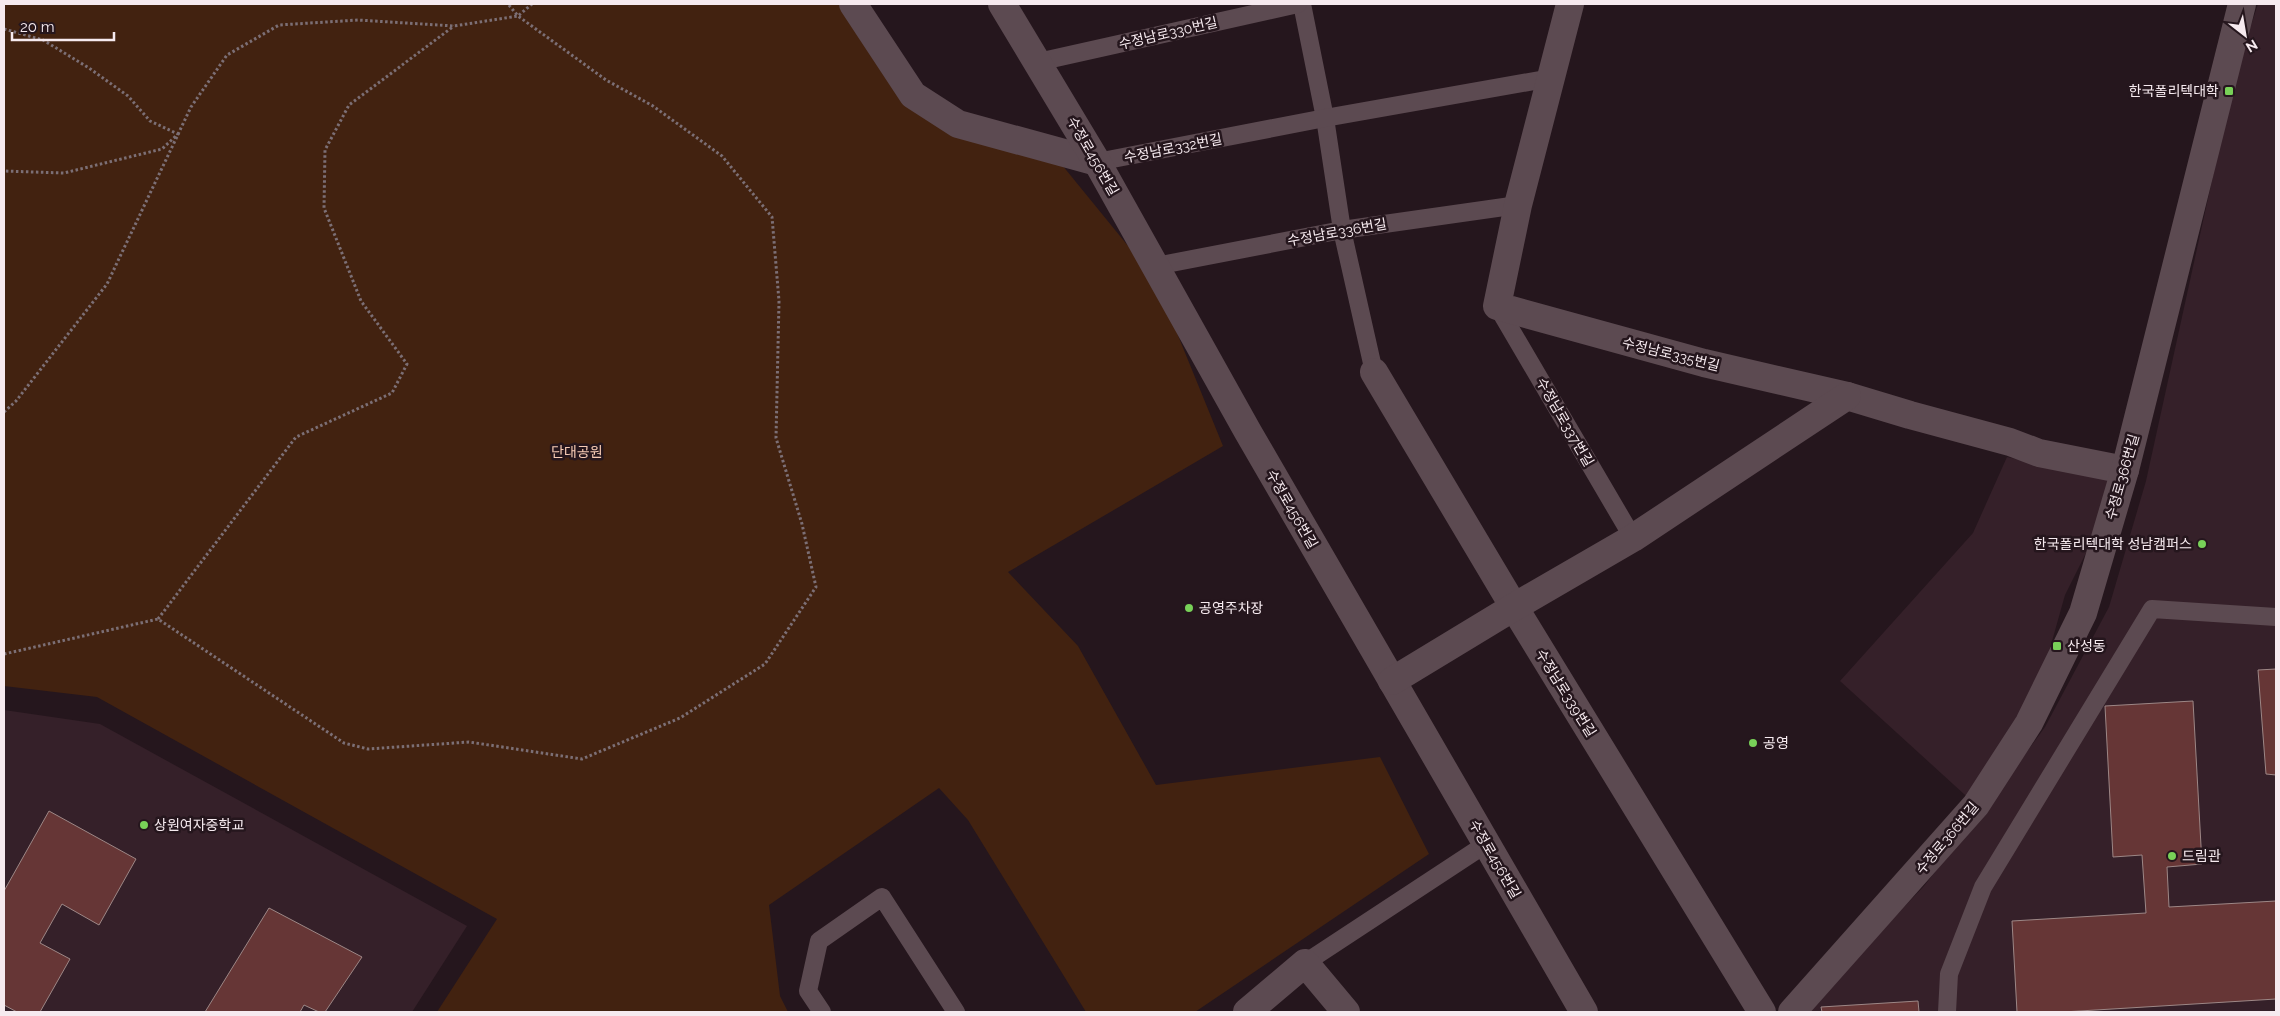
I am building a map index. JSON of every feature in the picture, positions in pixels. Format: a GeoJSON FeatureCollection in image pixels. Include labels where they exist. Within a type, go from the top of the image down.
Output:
{"type":"FeatureCollection","features":[{"type":"Feature","properties":{"kind":"street","name":"수정남로332번길"},"geometry":{"type":"LineString","coordinates":[[853,4],[913,96],[958,124],[1097,162]]}},
{"type":"Feature","properties":{"kind":"street","name":"수정로456번길"},"geometry":{"type":"LineString","coordinates":[[1002,4],[1097,162],[1248,432],[1584,1012]]}},
{"type":"Feature","properties":{"kind":"street"},"geometry":{"type":"LineString","coordinates":[[1497,306],[1518,205],[1570,4]]}},
{"type":"Feature","properties":{"kind":"street","name":"수정로366번길"},"geometry":{"type":"LineString","coordinates":[[1792,1012],[1916,876],[1976,805],[2029,723],[2083,613],[2125,470],[2242,4]]}},
{"type":"Feature","properties":{"kind":"street","name":"수정남로335번길"},"geometry":{"type":"LineString","coordinates":[[1497,306],[1704,363],[1847,396],[2010,442],[2039,453],[2125,470]]}},
{"type":"Feature","properties":{"kind":"street","name":"수정남로339번길"},"geometry":{"type":"LineString","coordinates":[[1374,372],[1514,607],[1762,1012]]}},
{"type":"Feature","properties":{"kind":"street"},"geometry":{"type":"LineString","coordinates":[[1392,681],[1633,538],[1847,396]]}},
{"type":"Feature","properties":{"kind":"street"},"geometry":{"type":"LineString","coordinates":[[1247,1012],[1305,963],[1346,1012]]}},
{"type":"Feature","properties":{"kind":"lane","name":"수정남로330번길"},"geometry":{"type":"LineString","coordinates":[[1038,62],[1298,4]]}},
{"type":"Feature","properties":{"kind":"lane"},"geometry":{"type":"LineString","coordinates":[[1302,4],[1325,118],[1342,230],[1374,372]]}},
{"type":"Feature","properties":{"kind":"lane","name":"수정남로332번길"},"geometry":{"type":"LineString","coordinates":[[1097,162],[1325,118],[1551,78]]}},
{"type":"Feature","properties":{"kind":"lane","name":"수정남로336번길"},"geometry":{"type":"LineString","coordinates":[[1156,266],[1342,230],[1518,205]]}},
{"type":"Feature","properties":{"kind":"lane","name":"수정남로337번길"},"geometry":{"type":"LineString","coordinates":[[1497,306],[1633,538]]}},
{"type":"Feature","properties":{"kind":"lane"},"geometry":{"type":"LineString","coordinates":[[1947,1012],[1948,974],[1983,887],[2152,609],[2276,617]]}},
{"type":"Feature","properties":{"kind":"lane"},"geometry":{"type":"LineString","coordinates":[[1305,963],[1486,844]]}},
{"type":"Feature","properties":{"kind":"lane"},"geometry":{"type":"LineString","coordinates":[[822,1012],[808,992],[819,941],[882,897],[956,1012]]}},
{"type":"Feature","properties":{"kind":"path"},"geometry":{"type":"LineString","coordinates":[[158,620],[344,743],[368,749],[469,742],[582,759],[680,718],[765,664],[816,587],[802,524],[776,438],[779,301],[772,217],[722,156],[653,106],[606,80],[518,16],[508,4]]}},
{"type":"Feature","properties":{"kind":"path"},"geometry":{"type":"LineString","coordinates":[[4,412],[16,401],[106,284],[191,107],[227,55],[278,25],[358,20],[454,26],[518,16],[532,4]]}},
{"type":"Feature","properties":{"kind":"path"},"geometry":{"type":"LineString","coordinates":[[4,654],[158,620],[296,437],[392,393],[407,364],[361,301],[324,208],[325,150],[349,105],[454,26]]}},
{"type":"Feature","properties":{"kind":"path"},"geometry":{"type":"LineString","coordinates":[[4,29],[43,40],[89,68],[128,96],[150,121],[178,134]]}},
{"type":"Feature","properties":{"kind":"path"},"geometry":{"type":"LineString","coordinates":[[4,171],[64,173],[162,149],[178,134]]}},
{"type":"Feature","properties":{"kind":"shaded area","name":"한국폴리텍대학 성남캠퍼스"},"geometry":{"type":"Polygon","coordinates":[[[2258,4],[2276,4],[2276,1012],[1804,1012],[1924,886],[1986,807],[2045,727],[2109,607],[2146,481],[2236,71],[2258,4]]]}},
{"type":"Feature","properties":{"kind":"shaded area"},"geometry":{"type":"Polygon","coordinates":[[[2007,457],[2121,483],[2065,595],[2029,723],[1976,805],[1840,681],[1973,533],[2007,457]]]}},
{"type":"Feature","properties":{"kind":"shaded area","name":"상원여자중학교"},"geometry":{"type":"Polygon","coordinates":[[[4,710],[100,724],[467,926],[412,1012],[4,1012],[4,710]]]}},
{"type":"Feature","properties":{"kind":"green space","name":"단대공원"},"geometry":{"type":"Polygon","coordinates":[[[4,4],[853,4],[913,96],[1058,160],[1155,279],[1223,446],[1008,572],[1078,646],[1156,785],[1380,757],[1429,854],[1195,1012],[1086,1012],[968,820],[939,788],[769,905],[780,996],[788,1012],[437,1012],[497,919],[97,697],[4,686],[4,4]]]}},
{"type":"Feature","properties":{"kind":"building"},"geometry":{"type":"Polygon","coordinates":[[[2276,669],[2276,775],[2266,774],[2258,670],[2276,669]]]}},
{"type":"Feature","properties":{"kind":"building","name":"드림관"},"geometry":{"type":"Polygon","coordinates":[[[2193,701],[2202,864],[2167,867],[2169,907],[2276,901],[2276,999],[2063,1012],[2017,1012],[2012,921],[2146,913],[2142,855],[2113,857],[2105,706],[2193,701]]]}},
{"type":"Feature","properties":{"kind":"building"},"geometry":{"type":"Polygon","coordinates":[[[49,811],[136,859],[99,925],[62,904],[40,943],[70,959],[40,1012],[17,1012],[4,1005],[4,891],[49,811]]]}},
{"type":"Feature","properties":{"kind":"building"},"geometry":{"type":"Polygon","coordinates":[[[269,908],[362,957],[325,1012],[319,1012],[304,1005],[300,1012],[205,1012],[269,908]]]}},
{"type":"Feature","properties":{"kind":"building"},"geometry":{"type":"Polygon","coordinates":[[[1918,1001],[1919,1012],[1822,1012],[1821,1007],[1918,1001]]]}},
{"type":"Feature","properties":{"kind":"place","name":"한국폴리텍대학"},"geometry":{"type":"Point","coordinates":[2229,91]}},
{"type":"Feature","properties":{"kind":"place","name":"한국폴리텍대학 성남캠퍼스"},"geometry":{"type":"Point","coordinates":[2202,544]}},
{"type":"Feature","properties":{"kind":"place","name":"공영주차장"},"geometry":{"type":"Point","coordinates":[1189,608]}},
{"type":"Feature","properties":{"kind":"place","name":"산성동"},"geometry":{"type":"Point","coordinates":[2057,646]}},
{"type":"Feature","properties":{"kind":"place","name":"공영"},"geometry":{"type":"Point","coordinates":[1753,743]}},
{"type":"Feature","properties":{"kind":"place","name":"상원여자중학교"},"geometry":{"type":"Point","coordinates":[144,825]}},
{"type":"Feature","properties":{"kind":"place","name":"드림관"},"geometry":{"type":"Point","coordinates":[2172,856]}}]}
